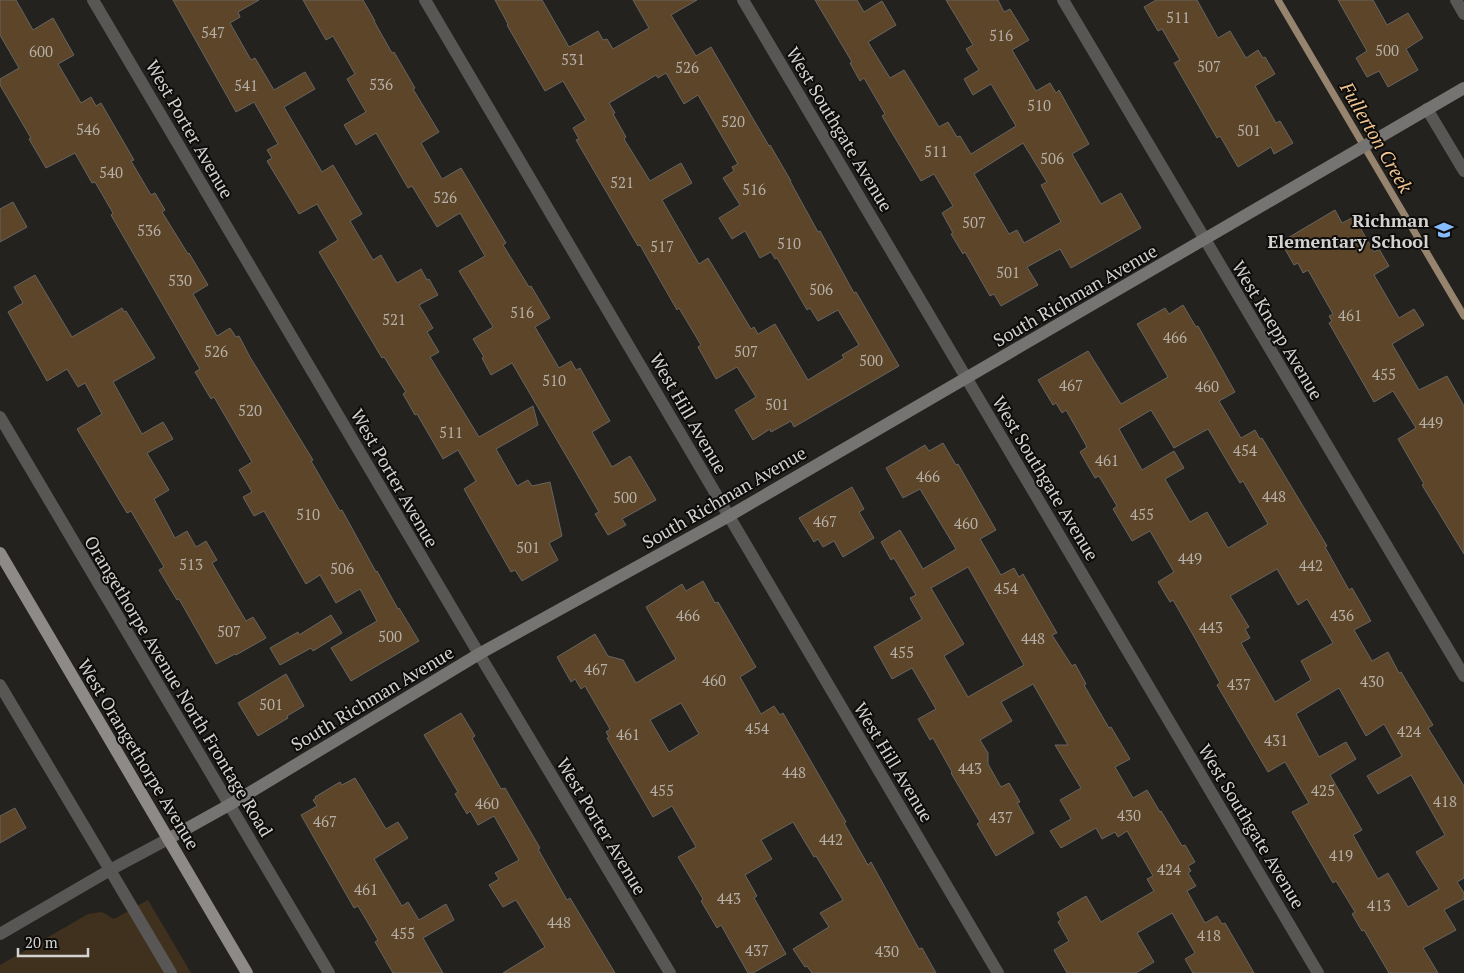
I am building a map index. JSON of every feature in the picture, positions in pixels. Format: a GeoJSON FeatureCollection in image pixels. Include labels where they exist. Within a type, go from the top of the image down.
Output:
{"type":"FeatureCollection","features":[{"type":"Feature","properties":{"kind":"main road","name":"West Orangethorpe Avenue"},"geometry":{"type":"LineString","coordinates":[[0,553],[247,973]]}},
{"type":"Feature","properties":{"kind":"street","name":"West Porter Avenue"},"geometry":{"type":"LineString","coordinates":[[93,0],[478,654],[670,973]]}},
{"type":"Feature","properties":{"kind":"street","name":"West Hill Avenue"},"geometry":{"type":"LineString","coordinates":[[425,0],[998,973]]}},
{"type":"Feature","properties":{"kind":"street","name":"West Southgate Avenue"},"geometry":{"type":"LineString","coordinates":[[743,0],[1318,973]]}},
{"type":"Feature","properties":{"kind":"street","name":"West Knepp Avenue"},"geometry":{"type":"LineString","coordinates":[[1063,0],[1464,676]]}},
{"type":"Feature","properties":{"kind":"street"},"geometry":{"type":"LineString","coordinates":[[1456,0],[1464,14]]}},
{"type":"Feature","properties":{"kind":"street","name":"South Richman Avenue"},"geometry":{"type":"LineString","coordinates":[[0,934],[110,870],[229,805],[478,654],[729,516],[967,379],[1464,88]]}},
{"type":"Feature","properties":{"kind":"street"},"geometry":{"type":"LineString","coordinates":[[1428,109],[1464,171]]}},
{"type":"Feature","properties":{"kind":"street","name":"Orangethorpe Avenue North Frontage Road"},"geometry":{"type":"LineString","coordinates":[[0,417],[328,973]]}},
{"type":"Feature","properties":{"kind":"street"},"geometry":{"type":"LineString","coordinates":[[0,685],[171,973]]}},
{"type":"Feature","properties":{"kind":"shaded area"},"geometry":{"type":"Polygon","coordinates":[[[148,900],[191,973],[0,973],[0,965],[88,914],[102,912],[114,919],[148,900]]]}},
{"type":"Feature","properties":{"kind":"building"},"geometry":{"type":"Polygon","coordinates":[[[0,0],[16,0],[33,30],[53,18],[74,55],[58,64],[81,103],[91,97],[96,106],[101,103],[134,160],[131,161],[151,195],[155,193],[165,210],[162,212],[208,285],[193,294],[217,336],[230,328],[236,337],[239,336],[313,460],[311,461],[340,511],[342,510],[376,572],[419,641],[351,681],[331,648],[377,621],[360,589],[336,603],[320,575],[306,584],[264,511],[254,516],[243,497],[252,492],[239,470],[252,462],[214,397],[211,399],[195,372],[200,369],[111,215],[113,213],[95,182],[92,183],[75,153],[46,168],[0,85],[0,79],[19,68],[0,35],[0,0]]]}},
{"type":"Feature","properties":{"kind":"building"},"geometry":{"type":"Polygon","coordinates":[[[173,0],[259,0],[238,12],[240,17],[230,23],[251,60],[255,58],[274,90],[305,72],[315,89],[284,107],[322,172],[333,165],[362,214],[350,221],[373,260],[381,255],[397,283],[421,269],[427,280],[429,279],[438,295],[419,305],[433,328],[427,332],[439,352],[430,357],[479,437],[533,406],[538,425],[496,449],[517,486],[528,480],[532,486],[550,482],[562,536],[549,543],[558,560],[522,581],[515,570],[511,572],[464,489],[476,481],[458,450],[443,459],[403,394],[406,392],[384,357],[382,358],[319,252],[338,240],[317,204],[299,214],[267,161],[272,158],[267,150],[278,144],[254,102],[236,112],[173,0]]]}},
{"type":"Feature","properties":{"kind":"building"},"geometry":{"type":"Polygon","coordinates":[[[303,0],[363,0],[439,132],[421,143],[442,179],[461,168],[506,243],[503,245],[550,318],[535,327],[559,368],[571,361],[576,370],[580,368],[610,421],[592,432],[612,467],[630,456],[656,500],[622,519],[626,525],[608,535],[595,514],[599,512],[512,363],[491,375],[482,358],[484,357],[473,339],[493,327],[459,271],[485,256],[460,213],[437,227],[412,186],[408,188],[376,133],[356,145],[344,125],[366,112],[347,79],[355,74],[333,36],[326,40],[303,0]]]}},
{"type":"Feature","properties":{"kind":"building"},"geometry":{"type":"Polygon","coordinates":[[[495,0],[542,0],[569,47],[598,31],[603,40],[607,39],[613,49],[649,28],[633,0],[697,0],[671,15],[696,56],[711,47],[791,181],[818,232],[820,231],[854,293],[856,292],[899,366],[794,427],[791,421],[771,432],[770,429],[753,440],[735,410],[756,397],[737,367],[716,379],[698,347],[701,345],[679,308],[677,310],[576,140],[579,139],[573,128],[586,120],[563,81],[545,91],[495,0]],[[666,73],[658,78],[656,75],[609,103],[626,137],[624,139],[650,181],[681,163],[692,183],[662,200],[699,264],[708,258],[751,329],[754,327],[758,334],[775,324],[808,380],[844,358],[842,355],[859,345],[838,310],[818,321],[810,308],[807,310],[777,258],[775,259],[771,252],[760,258],[745,231],[732,239],[719,218],[740,205],[723,178],[734,171],[732,167],[738,164],[698,95],[684,104],[666,73]]]}},
{"type":"Feature","properties":{"kind":"building"},"geometry":{"type":"Polygon","coordinates":[[[815,0],[857,0],[864,12],[882,1],[896,25],[868,42],[890,78],[904,70],[939,127],[948,122],[957,137],[960,136],[971,154],[1016,126],[991,84],[973,95],[964,79],[979,70],[966,49],[973,45],[946,0],[998,0],[1004,12],[1010,9],[1029,40],[1012,50],[1036,91],[1050,83],[1056,93],[1059,90],[1089,144],[1072,154],[1101,204],[1121,193],[1141,228],[1071,268],[1060,249],[1027,267],[1038,285],[1001,306],[994,294],[990,296],[965,252],[963,254],[951,234],[953,233],[942,213],[953,206],[934,174],[921,181],[882,116],[885,114],[864,78],[860,81],[850,63],[852,62],[815,0]],[[1023,143],[974,174],[1009,234],[1017,230],[1024,243],[1061,222],[1041,185],[1047,182],[1023,143]]]}},
{"type":"Feature","properties":{"kind":"building"},"geometry":{"type":"Polygon","coordinates":[[[1156,0],[1197,0],[1218,38],[1230,31],[1246,58],[1258,50],[1263,58],[1265,57],[1275,74],[1255,86],[1276,123],[1280,121],[1293,143],[1274,154],[1271,147],[1238,167],[1220,136],[1217,138],[1174,63],[1180,60],[1162,29],[1158,31],[1144,7],[1156,0]]]}},
{"type":"Feature","properties":{"kind":"building"},"geometry":{"type":"Polygon","coordinates":[[[1338,0],[1373,0],[1387,25],[1408,13],[1423,38],[1406,49],[1418,70],[1388,87],[1379,71],[1367,77],[1356,58],[1367,51],[1338,0]]]}},
{"type":"Feature","properties":{"kind":"building"},"geometry":{"type":"Polygon","coordinates":[[[13,202],[27,227],[0,242],[0,209],[13,202]]]}},
{"type":"Feature","properties":{"kind":"building"},"geometry":{"type":"Polygon","coordinates":[[[1335,210],[1342,223],[1354,217],[1374,252],[1379,249],[1389,266],[1374,275],[1399,318],[1414,309],[1424,325],[1392,344],[1419,390],[1447,376],[1464,406],[1464,554],[1422,485],[1424,484],[1398,439],[1416,428],[1393,391],[1374,402],[1329,323],[1332,321],[1329,316],[1333,314],[1308,270],[1303,273],[1298,263],[1294,265],[1281,242],[1335,210]]]}},
{"type":"Feature","properties":{"kind":"building"},"geometry":{"type":"Polygon","coordinates":[[[35,275],[72,337],[122,308],[124,312],[126,311],[155,358],[113,382],[142,434],[163,422],[173,439],[147,453],[169,490],[154,499],[175,538],[187,531],[196,547],[206,541],[217,560],[212,563],[246,621],[253,617],[266,638],[216,664],[179,599],[177,600],[159,570],[164,567],[131,511],[127,513],[77,429],[102,414],[85,383],[78,387],[67,369],[47,381],[8,312],[23,303],[14,287],[35,275]]]}},
{"type":"Feature","properties":{"kind":"building"},"geometry":{"type":"Polygon","coordinates":[[[1183,305],[1196,327],[1198,326],[1235,392],[1219,401],[1241,438],[1255,430],[1260,439],[1262,438],[1327,546],[1325,547],[1349,590],[1352,588],[1371,621],[1354,630],[1372,661],[1388,652],[1399,673],[1401,672],[1433,725],[1428,728],[1464,786],[1464,878],[1457,882],[1464,893],[1464,899],[1444,910],[1456,930],[1423,948],[1438,973],[1389,973],[1364,930],[1362,931],[1352,914],[1355,912],[1336,881],[1333,883],[1292,812],[1309,803],[1285,762],[1268,772],[1217,685],[1220,683],[1173,600],[1170,602],[1158,582],[1174,572],[1150,531],[1132,541],[1113,509],[1117,506],[1099,476],[1095,478],[1080,452],[1087,447],[1066,410],[1062,413],[1056,403],[1053,405],[1038,380],[1088,351],[1121,404],[1168,377],[1137,324],[1165,308],[1169,314],[1183,305]],[[1151,410],[1119,429],[1142,470],[1174,451],[1184,468],[1165,479],[1190,522],[1207,512],[1228,548],[1268,524],[1243,481],[1240,483],[1208,429],[1174,448],[1151,410]],[[1277,569],[1230,596],[1249,627],[1245,629],[1250,638],[1241,643],[1275,702],[1311,680],[1301,661],[1333,643],[1307,599],[1298,605],[1277,569]],[[1339,688],[1296,714],[1319,757],[1346,742],[1356,759],[1330,775],[1362,830],[1353,835],[1378,879],[1388,873],[1408,907],[1439,889],[1416,852],[1445,835],[1411,775],[1378,794],[1367,776],[1402,756],[1384,724],[1366,736],[1339,688]]]}},
{"type":"Feature","properties":{"kind":"building"},"geometry":{"type":"Polygon","coordinates":[[[943,443],[956,465],[958,464],[996,530],[980,539],[1001,575],[1014,568],[1019,577],[1023,574],[1057,633],[1052,635],[1072,666],[1075,664],[1086,684],[1084,685],[1130,759],[1115,767],[1133,798],[1147,790],[1182,846],[1185,845],[1195,862],[1188,866],[1191,871],[1188,873],[1196,886],[1187,891],[1205,923],[1217,916],[1222,924],[1225,923],[1254,973],[1193,973],[1185,959],[1195,953],[1172,913],[1137,933],[1154,962],[1136,973],[1067,973],[1054,950],[1069,941],[1058,922],[1061,920],[1057,913],[1086,896],[1101,922],[1154,891],[1147,879],[1153,876],[1127,831],[1118,837],[1115,832],[1102,839],[1096,828],[1061,848],[1050,831],[1071,819],[1060,800],[1081,788],[1055,745],[1068,745],[1033,684],[1001,702],[1012,721],[980,740],[988,753],[988,764],[1001,787],[1009,783],[1020,802],[1017,803],[1034,833],[996,856],[977,824],[980,822],[933,738],[930,740],[918,719],[936,709],[912,668],[892,679],[874,647],[922,619],[910,598],[916,595],[894,558],[891,560],[881,542],[900,530],[923,569],[956,549],[920,489],[903,498],[886,468],[925,445],[929,451],[943,443]],[[968,567],[931,588],[964,644],[944,656],[968,697],[1024,665],[968,567]]]}},
{"type":"Feature","properties":{"kind":"building"},"geometry":{"type":"Polygon","coordinates":[[[852,487],[864,509],[859,512],[874,538],[843,557],[834,541],[823,547],[818,539],[814,542],[799,518],[852,487]]]}},
{"type":"Feature","properties":{"kind":"building"},"geometry":{"type":"Polygon","coordinates":[[[703,581],[715,603],[718,602],[756,667],[740,677],[761,714],[774,706],[780,715],[783,713],[846,822],[844,823],[868,865],[871,862],[919,949],[922,948],[936,973],[812,973],[807,966],[805,967],[793,949],[829,927],[820,913],[843,900],[793,822],[761,840],[772,859],[745,875],[757,896],[754,898],[786,954],[753,973],[748,973],[721,925],[717,928],[701,901],[703,899],[678,857],[696,847],[672,806],[653,817],[607,738],[609,737],[606,732],[610,729],[585,686],[581,689],[575,679],[571,682],[557,657],[595,634],[608,656],[623,660],[636,683],[676,659],[646,607],[682,584],[686,591],[703,581]],[[681,703],[650,720],[669,752],[699,734],[681,703]]]}},
{"type":"Feature","properties":{"kind":"building"},"geometry":{"type":"Polygon","coordinates":[[[331,615],[342,633],[313,651],[311,648],[280,665],[270,648],[298,632],[299,635],[331,615]]]}},
{"type":"Feature","properties":{"kind":"building"},"geometry":{"type":"Polygon","coordinates":[[[286,674],[304,706],[258,736],[238,703],[286,674]]]}},
{"type":"Feature","properties":{"kind":"building"},"geometry":{"type":"Polygon","coordinates":[[[461,713],[475,736],[472,738],[501,789],[505,788],[540,848],[538,849],[567,900],[570,898],[615,973],[503,973],[545,947],[516,900],[503,907],[489,885],[499,879],[495,873],[519,860],[494,816],[478,825],[470,811],[467,814],[455,794],[458,792],[424,735],[461,713]]]}},
{"type":"Feature","properties":{"kind":"building"},"geometry":{"type":"Polygon","coordinates":[[[355,778],[386,829],[398,822],[408,838],[374,859],[402,906],[408,902],[419,920],[446,904],[454,920],[423,938],[443,973],[393,973],[375,942],[378,940],[358,906],[354,908],[301,815],[317,806],[313,800],[315,797],[340,782],[342,785],[355,778]]]}},
{"type":"Feature","properties":{"kind":"building"},"geometry":{"type":"Polygon","coordinates":[[[15,808],[26,828],[0,843],[0,816],[15,808]]]}},
{"type":"Feature","properties":{"kind":"waterway","name":"Fullerton Creek"},"geometry":{"type":"LineString","coordinates":[[1278,0],[1464,316]]}},
{"type":"Feature","properties":{"kind":"place","name":"Richman Elementary School"},"geometry":{"type":"Point","coordinates":[1444,230]}}]}
